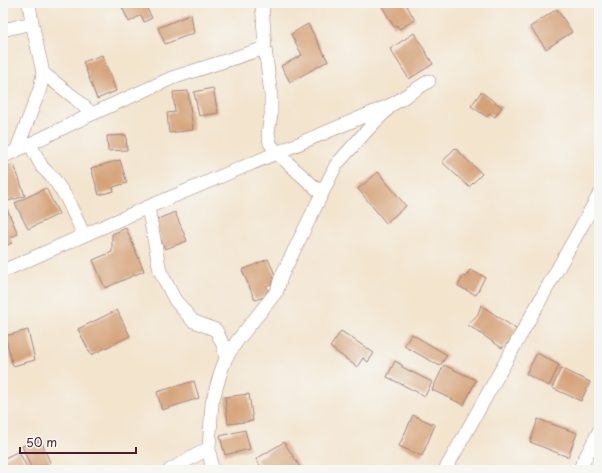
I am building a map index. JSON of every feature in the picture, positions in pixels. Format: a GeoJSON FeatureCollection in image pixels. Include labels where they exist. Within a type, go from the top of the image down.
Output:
{"type":"FeatureCollection","features":[{"type":"Feature","properties":{"kind":"street"},"geometry":{"type":"LineString","coordinates":[[16,151],[40,89],[43,73],[32,23],[30,3]]}},
{"type":"Feature","properties":{"kind":"street"},"geometry":{"type":"LineString","coordinates":[[262,3],[271,95],[271,114],[268,133],[270,143],[276,152],[322,194]]}},
{"type":"Feature","properties":{"kind":"street"},"geometry":{"type":"LineString","coordinates":[[3,30],[32,23]]}},
{"type":"Feature","properties":{"kind":"street"},"geometry":{"type":"LineString","coordinates":[[3,157],[92,114],[172,78],[266,48]]}},
{"type":"Feature","properties":{"kind":"street"},"geometry":{"type":"LineString","coordinates":[[43,73],[92,114]]}},
{"type":"Feature","properties":{"kind":"street"},"geometry":{"type":"LineString","coordinates":[[3,271],[276,152],[393,104],[429,81]]}},
{"type":"Feature","properties":{"kind":"street"},"geometry":{"type":"LineString","coordinates":[[212,470],[208,448],[212,403],[226,358],[237,341],[277,291],[281,277],[336,165],[393,104]]}},
{"type":"Feature","properties":{"kind":"street"},"geometry":{"type":"LineString","coordinates":[[30,144],[42,167],[53,178],[66,197],[84,236]]}},
{"type":"Feature","properties":{"kind":"street"},"geometry":{"type":"LineString","coordinates":[[445,470],[599,195]]}},
{"type":"Feature","properties":{"kind":"street"},"geometry":{"type":"LineString","coordinates":[[148,207],[160,271],[175,300],[193,320],[216,330],[223,345],[226,358]]}},
{"type":"Feature","properties":{"kind":"street"},"geometry":{"type":"LineString","coordinates":[[579,470],[599,431]]}},
{"type":"Feature","properties":{"kind":"street"},"geometry":{"type":"LineString","coordinates":[[170,470],[208,448]]}},
{"type":"Feature","properties":{"kind":"building"},"geometry":{"type":"Polygon","coordinates":[[[129,3],[144,3],[152,18],[144,22],[141,15],[129,22],[122,7],[129,3]]]}},
{"type":"Feature","properties":{"kind":"building"},"geometry":{"type":"Polygon","coordinates":[[[380,3],[405,3],[415,20],[399,29],[397,25],[394,27],[380,3]]]}},
{"type":"Feature","properties":{"kind":"building"},"geometry":{"type":"Polygon","coordinates":[[[557,9],[572,32],[546,49],[530,27],[557,9]]]}},
{"type":"Feature","properties":{"kind":"building"},"geometry":{"type":"Polygon","coordinates":[[[191,14],[194,33],[165,44],[158,28],[191,14]]]}},
{"type":"Feature","properties":{"kind":"building"},"geometry":{"type":"Polygon","coordinates":[[[308,24],[328,61],[290,82],[281,66],[302,55],[291,34],[308,24]]]}},
{"type":"Feature","properties":{"kind":"building"},"geometry":{"type":"Polygon","coordinates":[[[414,33],[433,64],[409,79],[390,49],[414,33]]]}},
{"type":"Feature","properties":{"kind":"building"},"geometry":{"type":"Polygon","coordinates":[[[102,55],[116,91],[97,99],[83,62],[102,55]]]}},
{"type":"Feature","properties":{"kind":"building"},"geometry":{"type":"Polygon","coordinates":[[[213,88],[218,113],[199,116],[194,92],[213,88]]]}},
{"type":"Feature","properties":{"kind":"building"},"geometry":{"type":"Polygon","coordinates":[[[188,91],[193,130],[169,133],[167,113],[175,112],[173,92],[188,91]]]}},
{"type":"Feature","properties":{"kind":"building"},"geometry":{"type":"Polygon","coordinates":[[[481,92],[502,107],[495,117],[490,113],[487,117],[471,106],[481,92]]]}},
{"type":"Feature","properties":{"kind":"building"},"geometry":{"type":"Polygon","coordinates":[[[126,135],[127,150],[108,151],[107,136],[126,135]]]}},
{"type":"Feature","properties":{"kind":"building"},"geometry":{"type":"Polygon","coordinates":[[[455,148],[482,174],[469,187],[442,162],[455,148]]]}},
{"type":"Feature","properties":{"kind":"building"},"geometry":{"type":"Polygon","coordinates":[[[120,160],[127,183],[113,187],[114,191],[99,195],[91,168],[120,160]]]}},
{"type":"Feature","properties":{"kind":"building"},"geometry":{"type":"Polygon","coordinates":[[[14,164],[25,196],[5,202],[3,196],[3,168],[14,164]]]}},
{"type":"Feature","properties":{"kind":"building"},"geometry":{"type":"Polygon","coordinates":[[[378,172],[406,206],[386,223],[358,189],[378,172]]]}},
{"type":"Feature","properties":{"kind":"building"},"geometry":{"type":"Polygon","coordinates":[[[46,188],[59,214],[28,229],[15,203],[46,188]]]}},
{"type":"Feature","properties":{"kind":"building"},"geometry":{"type":"Polygon","coordinates":[[[7,209],[18,234],[10,238],[12,243],[3,247],[3,211],[7,209]]]}},
{"type":"Feature","properties":{"kind":"building"},"geometry":{"type":"Polygon","coordinates":[[[175,212],[187,241],[165,249],[153,221],[175,212]]]}},
{"type":"Feature","properties":{"kind":"building"},"geometry":{"type":"Polygon","coordinates":[[[126,228],[144,271],[105,288],[93,260],[112,252],[112,234],[126,228]]]}},
{"type":"Feature","properties":{"kind":"building"},"geometry":{"type":"Polygon","coordinates":[[[268,259],[278,281],[266,286],[270,295],[255,300],[242,270],[268,259]]]}},
{"type":"Feature","properties":{"kind":"building"},"geometry":{"type":"Polygon","coordinates":[[[470,270],[485,277],[476,295],[458,286],[463,276],[466,277],[470,270]]]}},
{"type":"Feature","properties":{"kind":"building"},"geometry":{"type":"Polygon","coordinates":[[[481,305],[516,329],[512,339],[502,348],[468,325],[478,314],[481,305]]]}},
{"type":"Feature","properties":{"kind":"building"},"geometry":{"type":"Polygon","coordinates":[[[117,310],[130,336],[91,355],[78,329],[117,310]]]}},
{"type":"Feature","properties":{"kind":"building"},"geometry":{"type":"Polygon","coordinates":[[[28,330],[35,360],[13,366],[5,336],[28,330]]]}},
{"type":"Feature","properties":{"kind":"building"},"geometry":{"type":"Polygon","coordinates":[[[341,331],[374,353],[368,362],[363,358],[357,367],[330,347],[341,331]]]}},
{"type":"Feature","properties":{"kind":"building"},"geometry":{"type":"Polygon","coordinates":[[[412,334],[447,355],[440,366],[404,346],[412,334]]]}},
{"type":"Feature","properties":{"kind":"building"},"geometry":{"type":"Polygon","coordinates":[[[537,353],[559,365],[549,386],[526,374],[537,353]]]}},
{"type":"Feature","properties":{"kind":"building"},"geometry":{"type":"Polygon","coordinates":[[[395,361],[402,365],[402,367],[432,382],[425,396],[387,377],[395,361]]]}},
{"type":"Feature","properties":{"kind":"building"},"geometry":{"type":"Polygon","coordinates":[[[444,365],[476,380],[464,405],[432,390],[444,365]]]}},
{"type":"Feature","properties":{"kind":"building"},"geometry":{"type":"Polygon","coordinates":[[[561,368],[590,382],[581,401],[552,388],[561,368]]]}},
{"type":"Feature","properties":{"kind":"building"},"geometry":{"type":"Polygon","coordinates":[[[194,381],[199,398],[162,410],[157,392],[194,381]]]}},
{"type":"Feature","properties":{"kind":"building"},"geometry":{"type":"Polygon","coordinates":[[[249,394],[253,421],[228,424],[225,397],[249,394]]]}},
{"type":"Feature","properties":{"kind":"building"},"geometry":{"type":"Polygon","coordinates":[[[413,415],[435,425],[422,456],[399,446],[413,415]]]}},
{"type":"Feature","properties":{"kind":"building"},"geometry":{"type":"Polygon","coordinates":[[[538,419],[577,433],[568,457],[530,442],[538,419]]]}},
{"type":"Feature","properties":{"kind":"building"},"geometry":{"type":"Polygon","coordinates":[[[245,430],[250,449],[225,455],[220,436],[245,430]]]}},
{"type":"Feature","properties":{"kind":"building"},"geometry":{"type":"Polygon","coordinates":[[[41,440],[53,470],[32,470],[22,446],[41,440]]]}},
{"type":"Feature","properties":{"kind":"building"},"geometry":{"type":"Polygon","coordinates":[[[284,442],[302,470],[263,470],[256,459],[284,442]]]}},
{"type":"Feature","properties":{"kind":"building"},"geometry":{"type":"Polygon","coordinates":[[[19,451],[28,470],[3,470],[3,459],[19,451]]]}}]}
